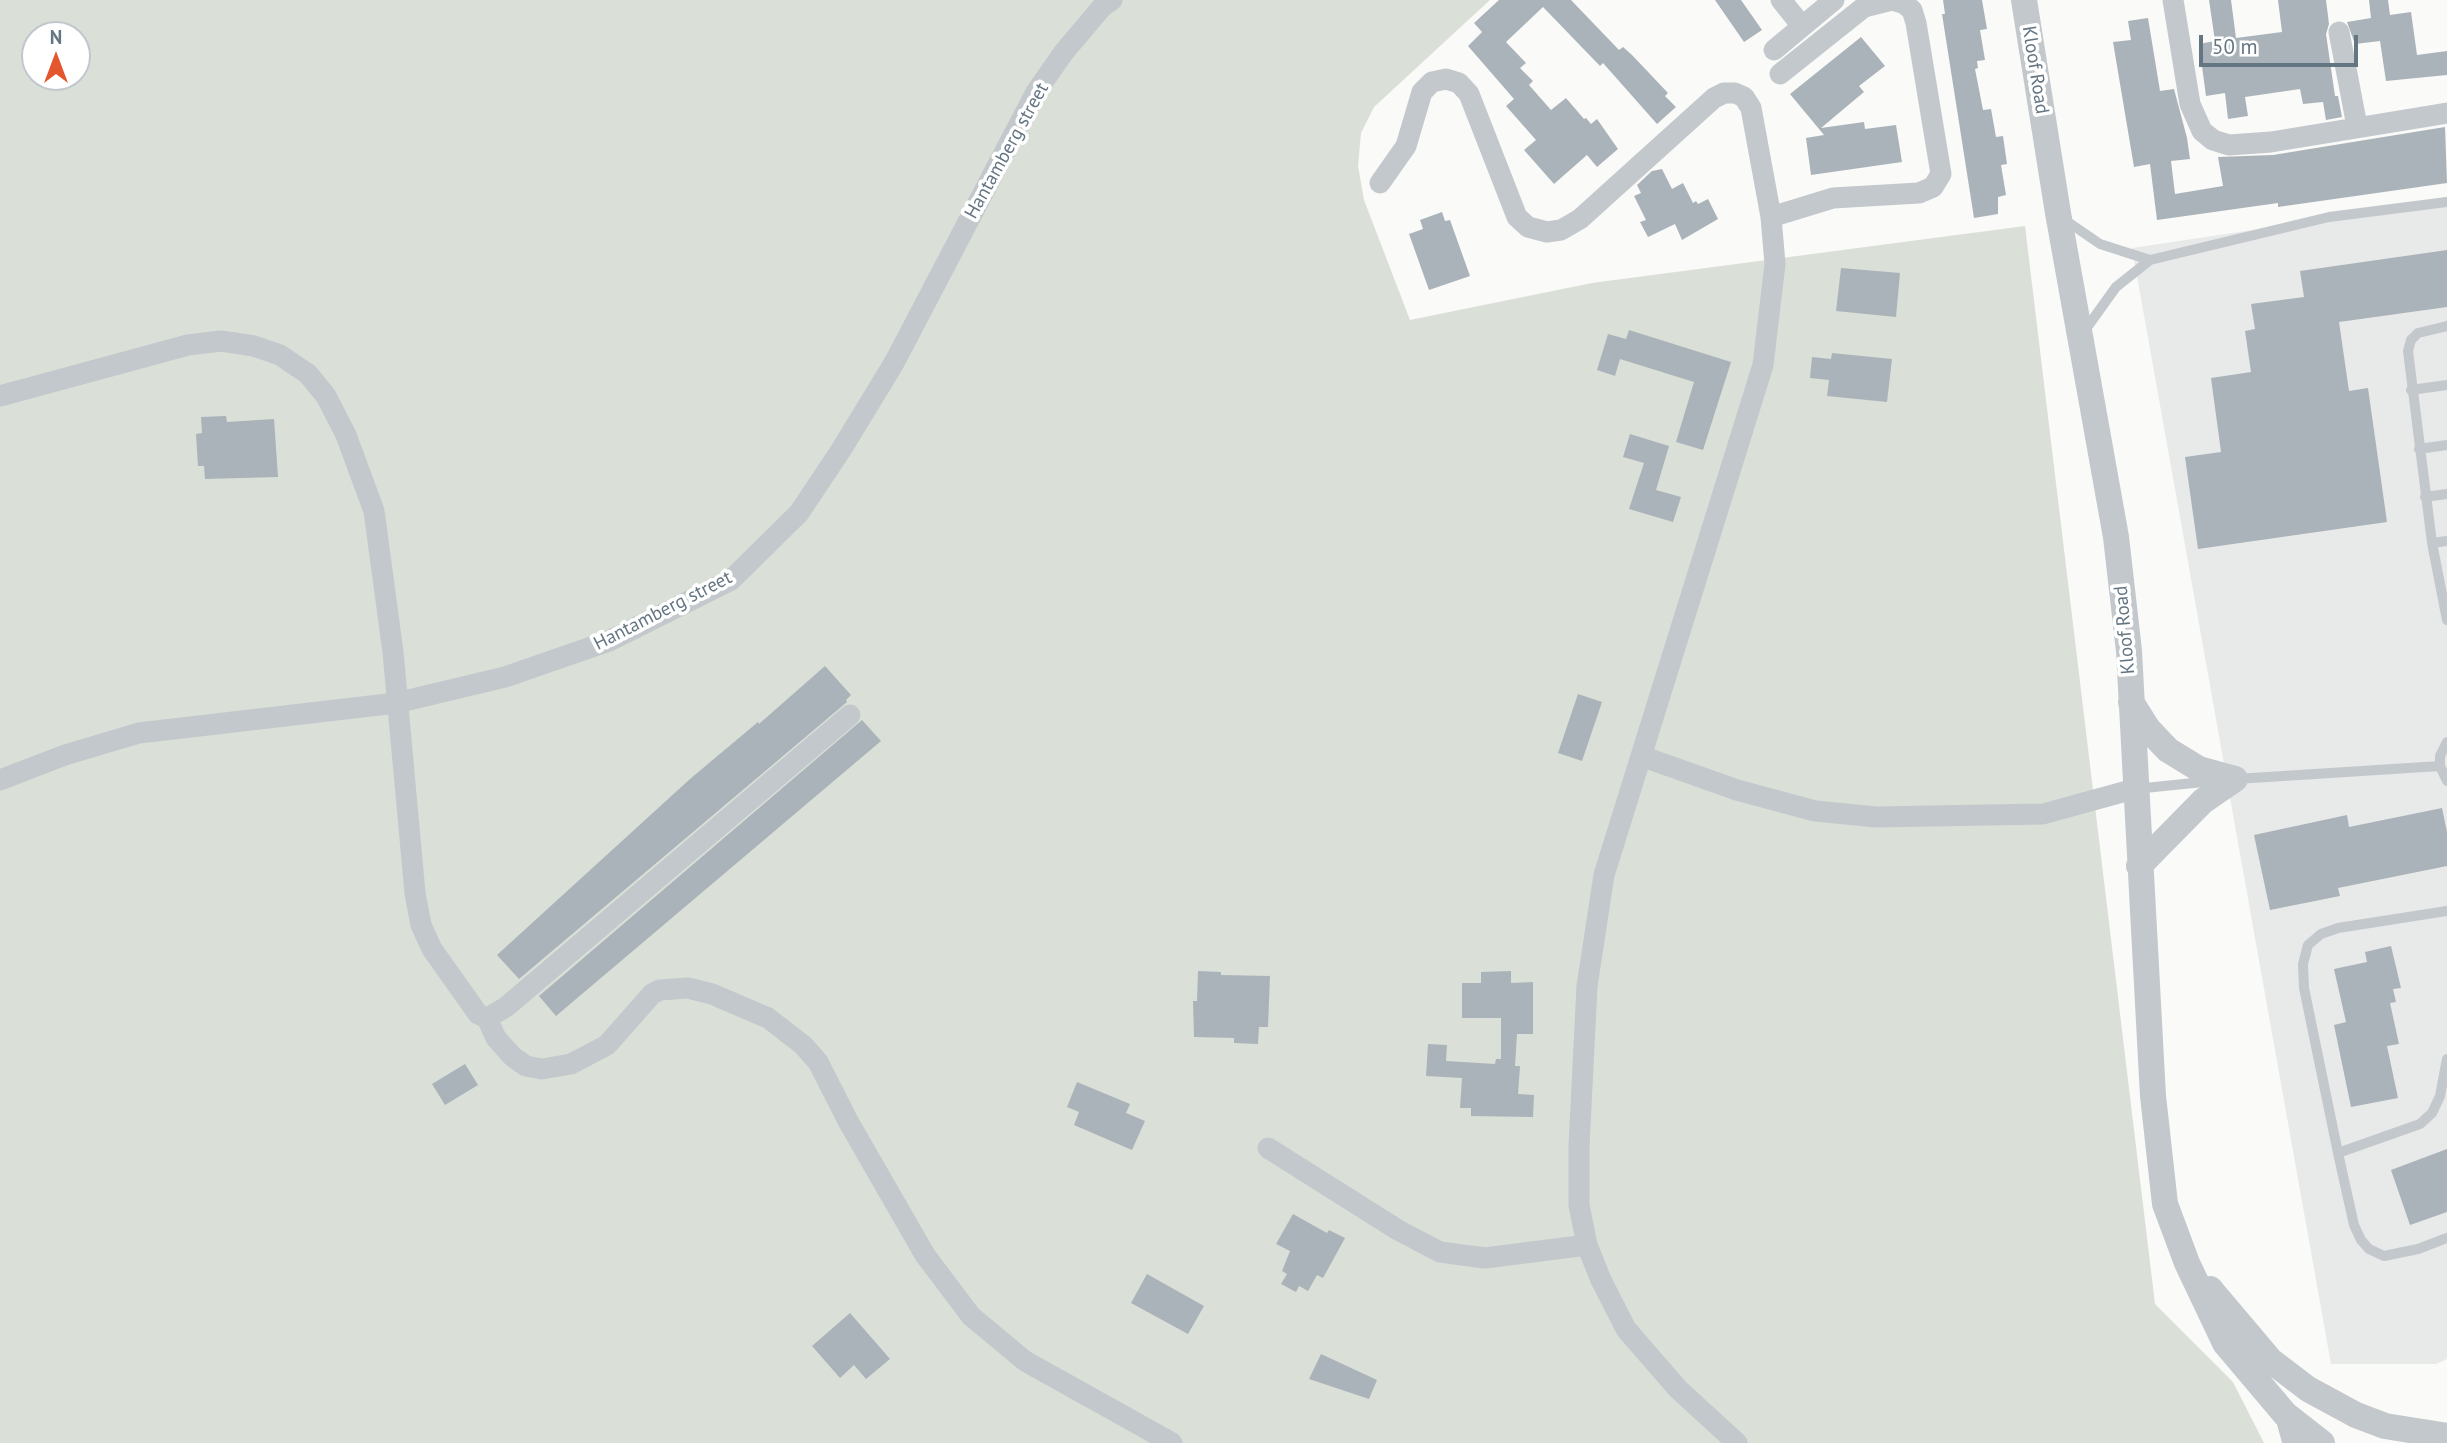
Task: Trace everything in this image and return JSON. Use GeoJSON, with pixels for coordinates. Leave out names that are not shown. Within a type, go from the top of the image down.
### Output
{"type":"FeatureCollection","features":[{"type":"Feature","properties":{"kind":"street","name":"Hantamberg street"},"geometry":{"type":"LineString","coordinates":[[0,780],[65,755],[139,733],[396,703],[505,677],[609,641],[731,580],[799,513],[894,363],[1036,92],[1064,52],[1102,7],[1112,0]]}},
{"type":"Feature","properties":{"kind":"street"},"geometry":{"type":"LineString","coordinates":[[1781,0],[1802,26]]}},
{"type":"Feature","properties":{"kind":"street"},"geometry":{"type":"LineString","coordinates":[[1774,50],[1834,0]]}},
{"type":"Feature","properties":{"kind":"street"},"geometry":{"type":"LineString","coordinates":[[1771,217],[1833,198],[1919,193],[1933,187],[1941,174],[1916,23],[1912,10],[1903,3],[1892,0],[1864,7],[1780,74]]}},
{"type":"Feature","properties":{"kind":"street","name":"Kloof Road"},"geometry":{"type":"LineString","coordinates":[[2024,0],[2057,213],[2116,537],[2129,651],[2134,789],[2153,1096],[2165,1204],[2187,1263],[2225,1343],[2285,1414],[2322,1443]]}},
{"type":"Feature","properties":{"kind":"street"},"geometry":{"type":"LineString","coordinates":[[2174,0],[2190,104],[2202,131],[2213,140],[2229,145],[2247,144],[2447,113]]}},
{"type":"Feature","properties":{"kind":"street"},"geometry":{"type":"LineString","coordinates":[[2339,32],[2357,126]]}},
{"type":"Feature","properties":{"kind":"street"},"geometry":{"type":"LineString","coordinates":[[1380,183],[1406,146],[1422,92],[1432,82],[1446,79],[1459,83],[1469,94],[1517,218],[1528,227],[1547,232],[1561,230],[1580,219],[1714,98],[1724,93],[1735,93],[1744,97],[1751,108],[1771,217],[1775,264],[1763,365],[1604,875],[1587,986],[1579,1146],[1579,1205],[1587,1245],[1626,1329],[1678,1389],[1737,1443]]}},
{"type":"Feature","properties":{"kind":"street"},"geometry":{"type":"LineString","coordinates":[[0,396],[188,345],[221,341],[254,346],[280,355],[308,374],[326,396],[346,435],[374,510],[388,612],[421,925],[432,949],[478,1014],[487,1018],[496,1038],[513,1057],[526,1066],[542,1069],[571,1064],[607,1045],[652,994],[660,990],[688,988],[712,993],[768,1018],[803,1045],[818,1062],[848,1121],[925,1255],[971,1316],[1025,1361],[1172,1443]]}},
{"type":"Feature","properties":{"kind":"street"},"geometry":{"type":"LineString","coordinates":[[2130,700],[2148,729],[2168,750],[2199,769],[2235,779]]}},
{"type":"Feature","properties":{"kind":"street"},"geometry":{"type":"LineString","coordinates":[[487,1018],[516,998],[849,715]]}},
{"type":"Feature","properties":{"kind":"street"},"geometry":{"type":"LineString","coordinates":[[1641,757],[1737,790],[1815,811],[1876,817],[2043,814],[2134,789]]}},
{"type":"Feature","properties":{"kind":"street"},"geometry":{"type":"LineString","coordinates":[[2139,866],[2194,809],[2235,779]]}},
{"type":"Feature","properties":{"kind":"street"},"geometry":{"type":"LineString","coordinates":[[1268,1148],[1398,1230],[1440,1252],[1485,1258],[1587,1245]]}},
{"type":"Feature","properties":{"kind":"street"},"geometry":{"type":"LineString","coordinates":[[2187,1263],[2270,1360],[2308,1389],[2385,1426],[2447,1436]]}},
{"type":"Feature","properties":{"kind":"street"},"geometry":{"type":"LineString","coordinates":[[2285,1414],[2293,1443]]}},
{"type":"Feature","properties":{"kind":"lane"},"geometry":{"type":"LineString","coordinates":[[2080,338],[2116,286],[2150,260],[2329,218],[2447,202]]}},
{"type":"Feature","properties":{"kind":"lane"},"geometry":{"type":"LineString","coordinates":[[2057,213],[2100,244],[2150,260]]}},
{"type":"Feature","properties":{"kind":"lane"},"geometry":{"type":"LineString","coordinates":[[2447,326],[2418,333],[2411,340],[2408,351],[2425,497],[2447,620]]}},
{"type":"Feature","properties":{"kind":"lane"},"geometry":{"type":"LineString","coordinates":[[2411,390],[2447,385]]}},
{"type":"Feature","properties":{"kind":"lane"},"geometry":{"type":"LineString","coordinates":[[2419,449],[2447,445]]}},
{"type":"Feature","properties":{"kind":"lane"},"geometry":{"type":"LineString","coordinates":[[2425,497],[2447,494]]}},
{"type":"Feature","properties":{"kind":"lane"},"geometry":{"type":"LineString","coordinates":[[2432,543],[2447,541]]}},
{"type":"Feature","properties":{"kind":"lane"},"geometry":{"type":"LineString","coordinates":[[2447,742],[2440,756],[2440,766],[2447,781]]}},
{"type":"Feature","properties":{"kind":"lane"},"geometry":{"type":"LineString","coordinates":[[2134,789],[2235,779],[2440,766]]}},
{"type":"Feature","properties":{"kind":"lane"},"geometry":{"type":"LineString","coordinates":[[2447,911],[2338,928],[2321,934],[2308,945],[2303,964],[2304,988],[2354,1225],[2369,1249],[2384,1256],[2418,1250],[2447,1238]]}},
{"type":"Feature","properties":{"kind":"lane"},"geometry":{"type":"LineString","coordinates":[[2337,1153],[2420,1124],[2432,1113],[2440,1096],[2447,1059]]}},
{"type":"Feature","properties":{"kind":"shaded area"},"geometry":{"type":"Polygon","coordinates":[[[0,0],[1490,0],[1374,107],[1361,133],[1358,166],[1364,200],[1410,320],[1592,283],[2025,226],[2155,1304],[2233,1382],[2264,1443],[0,1443],[0,0]]]}},
{"type":"Feature","properties":{"kind":"shaded area"},"geometry":{"type":"Polygon","coordinates":[[[2447,201],[2447,1359],[2436,1364],[2331,1364],[2132,248],[2447,201]]]}},
{"type":"Feature","properties":{"kind":"building"},"geometry":{"type":"Polygon","coordinates":[[[1499,0],[1571,0],[1619,50],[1623,47],[1632,55],[1668,93],[1665,96],[1676,107],[1657,124],[1603,63],[1600,66],[1543,7],[1506,42],[1526,63],[1520,68],[1533,81],[1529,85],[1551,110],[1566,98],[1591,124],[1597,119],[1618,149],[1597,167],[1587,155],[1554,184],[1524,150],[1536,140],[1506,106],[1514,99],[1468,46],[1482,32],[1474,23],[1499,0]]]}},
{"type":"Feature","properties":{"kind":"building"},"geometry":{"type":"Polygon","coordinates":[[[1715,0],[1741,0],[1762,30],[1744,42],[1715,0]]]}},
{"type":"Feature","properties":{"kind":"building"},"geometry":{"type":"Polygon","coordinates":[[[1943,0],[1982,0],[1987,29],[1980,30],[1985,60],[1977,61],[1978,68],[1975,69],[1983,110],[1991,109],[1996,137],[2003,136],[2007,164],[2001,165],[2006,195],[1998,197],[1998,214],[1974,218],[1942,14],[1945,14],[1943,0]]]}},
{"type":"Feature","properties":{"kind":"building"},"geometry":{"type":"Polygon","coordinates":[[[2209,0],[2231,0],[2236,38],[2282,32],[2278,0],[2326,0],[2329,24],[2326,34],[2335,96],[2338,96],[2342,117],[2326,120],[2323,102],[2303,104],[2300,89],[2245,97],[2248,116],[2228,119],[2225,93],[2206,96],[2199,44],[2215,41],[2209,0]]]}},
{"type":"Feature","properties":{"kind":"building"},"geometry":{"type":"Polygon","coordinates":[[[2369,0],[2388,0],[2390,15],[2411,12],[2417,55],[2447,51],[2447,75],[2386,81],[2380,41],[2355,44],[2347,22],[2371,18],[2369,0]]]}},
{"type":"Feature","properties":{"kind":"building"},"geometry":{"type":"Polygon","coordinates":[[[2148,18],[2160,91],[2174,89],[2187,138],[2190,159],[2171,161],[2175,194],[2223,186],[2218,157],[2273,155],[2445,127],[2447,183],[2278,207],[2278,203],[2157,220],[2150,164],[2134,167],[2113,42],[2131,40],[2128,21],[2148,18]]]}},
{"type":"Feature","properties":{"kind":"building"},"geometry":{"type":"Polygon","coordinates":[[[1861,37],[1885,66],[1859,86],[1864,92],[1821,128],[1864,122],[1865,129],[1896,125],[1902,162],[1811,175],[1806,138],[1824,135],[1790,94],[1861,37]]]}},
{"type":"Feature","properties":{"kind":"building"},"geometry":{"type":"Polygon","coordinates":[[[1662,169],[1672,189],[1683,183],[1693,203],[1696,201],[1698,204],[1708,199],[1718,219],[1682,240],[1675,224],[1648,237],[1640,222],[1646,220],[1634,196],[1641,193],[1637,185],[1652,171],[1662,169]]]}},
{"type":"Feature","properties":{"kind":"building"},"geometry":{"type":"Polygon","coordinates":[[[1442,212],[1445,221],[1450,220],[1470,276],[1429,290],[1409,234],[1423,229],[1420,220],[1442,212]]]}},
{"type":"Feature","properties":{"kind":"building"},"geometry":{"type":"Polygon","coordinates":[[[2447,250],[2447,307],[2339,322],[2349,391],[2368,388],[2387,522],[2198,549],[2185,457],[2221,452],[2211,378],[2251,372],[2245,331],[2255,329],[2251,304],[2304,297],[2300,271],[2447,250]]]}},
{"type":"Feature","properties":{"kind":"building"},"geometry":{"type":"Polygon","coordinates":[[[1841,268],[1900,273],[1896,317],[1836,311],[1841,268]]]}},
{"type":"Feature","properties":{"kind":"building"},"geometry":{"type":"Polygon","coordinates":[[[1629,330],[1731,362],[1703,450],[1676,442],[1694,382],[1620,359],[1615,376],[1597,370],[1608,334],[1626,339],[1629,330]]]}},
{"type":"Feature","properties":{"kind":"building"},"geometry":{"type":"Polygon","coordinates":[[[1832,353],[1892,359],[1887,402],[1827,396],[1829,380],[1810,378],[1812,357],[1831,359],[1832,353]]]}},
{"type":"Feature","properties":{"kind":"building"},"geometry":{"type":"Polygon","coordinates":[[[226,416],[227,422],[274,419],[278,477],[205,479],[204,466],[198,466],[196,434],[202,433],[201,417],[226,416]]]}},
{"type":"Feature","properties":{"kind":"building"},"geometry":{"type":"Polygon","coordinates":[[[1630,434],[1669,446],[1656,490],[1681,497],[1673,522],[1629,509],[1644,463],[1623,457],[1630,434]]]}},
{"type":"Feature","properties":{"kind":"building"},"geometry":{"type":"Polygon","coordinates":[[[825,666],[851,695],[847,702],[519,979],[497,955],[690,779],[758,722],[759,724],[825,666]]]}},
{"type":"Feature","properties":{"kind":"building"},"geometry":{"type":"Polygon","coordinates":[[[1578,694],[1602,702],[1582,761],[1558,753],[1578,694]]]}},
{"type":"Feature","properties":{"kind":"building"},"geometry":{"type":"Polygon","coordinates":[[[862,720],[881,741],[556,1016],[539,996],[862,720]]]}},
{"type":"Feature","properties":{"kind":"building"},"geometry":{"type":"Polygon","coordinates":[[[2442,808],[2447,832],[2447,866],[2338,888],[2340,896],[2270,910],[2254,835],[2347,815],[2349,827],[2442,808]]]}},
{"type":"Feature","properties":{"kind":"building"},"geometry":{"type":"Polygon","coordinates":[[[2391,946],[2401,988],[2393,989],[2396,1002],[2390,1003],[2399,1044],[2387,1046],[2398,1098],[2351,1107],[2334,1025],[2346,1022],[2334,969],[2367,962],[2365,952],[2391,946]]]}},
{"type":"Feature","properties":{"kind":"building"},"geometry":{"type":"Polygon","coordinates":[[[1198,971],[1221,972],[1221,975],[1270,976],[1268,1027],[1259,1027],[1258,1044],[1234,1043],[1234,1038],[1194,1037],[1193,1001],[1197,1001],[1198,971]]]}},
{"type":"Feature","properties":{"kind":"building"},"geometry":{"type":"Polygon","coordinates":[[[1511,971],[1511,983],[1533,982],[1533,1034],[1517,1034],[1515,1066],[1520,1066],[1518,1094],[1534,1095],[1533,1117],[1471,1116],[1471,1108],[1460,1108],[1462,1078],[1426,1076],[1428,1044],[1447,1045],[1446,1061],[1495,1064],[1496,1059],[1501,1059],[1501,1018],[1462,1018],[1462,983],[1481,983],[1481,972],[1511,971]]]}},
{"type":"Feature","properties":{"kind":"building"},"geometry":{"type":"Polygon","coordinates":[[[465,1064],[478,1085],[445,1105],[432,1084],[465,1064]]]}},
{"type":"Feature","properties":{"kind":"building"},"geometry":{"type":"Polygon","coordinates":[[[1077,1082],[1130,1104],[1126,1113],[1145,1121],[1132,1150],[1074,1125],[1079,1112],[1067,1107],[1077,1082]]]}},
{"type":"Feature","properties":{"kind":"building"},"geometry":{"type":"Polygon","coordinates":[[[2447,1149],[2447,1212],[2410,1225],[2391,1170],[2447,1149]]]}},
{"type":"Feature","properties":{"kind":"building"},"geometry":{"type":"Polygon","coordinates":[[[1293,1214],[1327,1233],[1329,1230],[1345,1238],[1323,1278],[1317,1275],[1308,1291],[1299,1286],[1296,1292],[1281,1284],[1287,1274],[1282,1271],[1290,1251],[1276,1244],[1293,1214]]]}},
{"type":"Feature","properties":{"kind":"building"},"geometry":{"type":"Polygon","coordinates":[[[1147,1274],[1204,1306],[1188,1334],[1131,1303],[1147,1274]]]}},
{"type":"Feature","properties":{"kind":"building"},"geometry":{"type":"Polygon","coordinates":[[[850,1313],[890,1359],[866,1379],[854,1365],[840,1378],[812,1346],[850,1313]]]}},
{"type":"Feature","properties":{"kind":"building"},"geometry":{"type":"Polygon","coordinates":[[[1321,1354],[1377,1380],[1369,1399],[1309,1379],[1321,1354]]]}}]}
